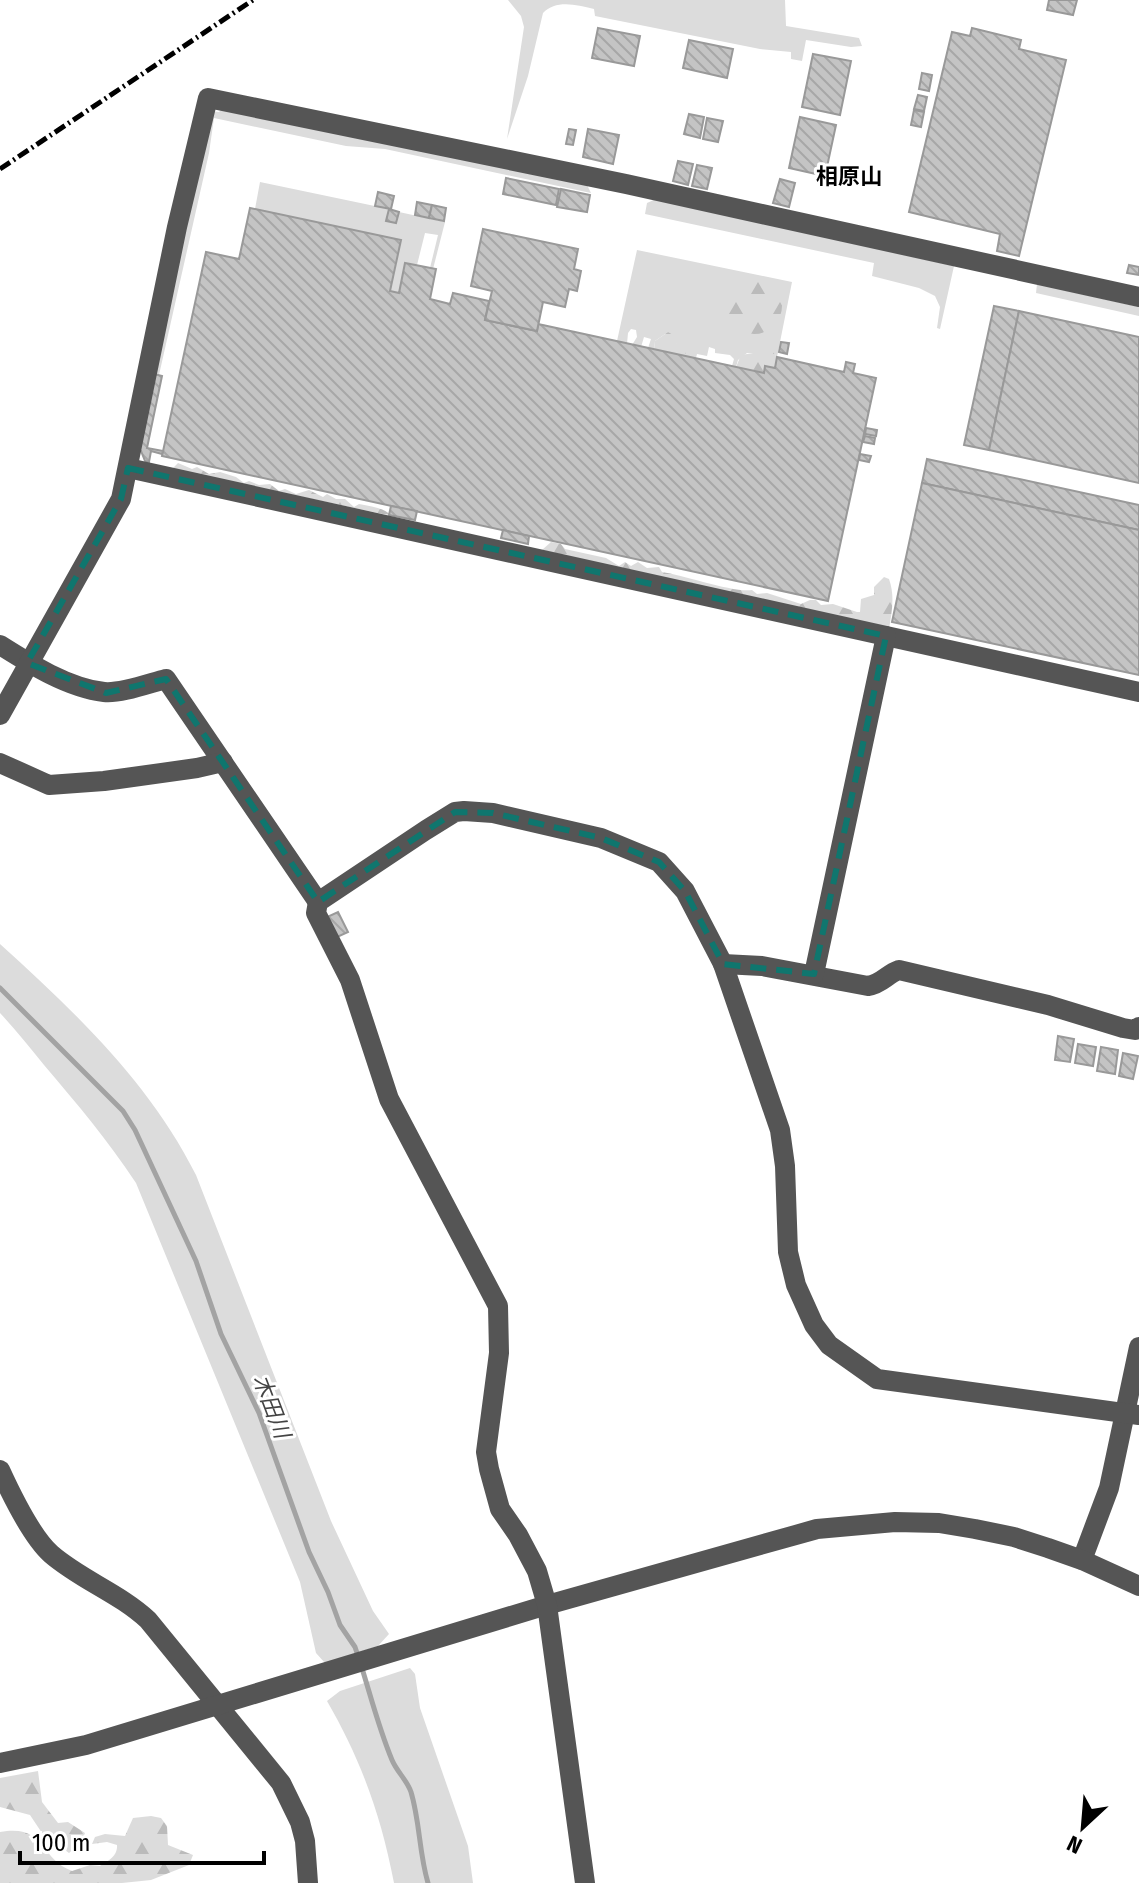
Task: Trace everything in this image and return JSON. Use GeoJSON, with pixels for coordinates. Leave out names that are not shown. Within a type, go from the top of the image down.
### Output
{"type":"FeatureCollection","features":[{"type":"Feature","properties":{"kind":"street"},"geometry":{"type":"LineString","coordinates":[[0,715],[121,499],[177,227],[208,98],[626,184],[1139,297]]}},
{"type":"Feature","properties":{"kind":"street"},"geometry":{"type":"LineString","coordinates":[[128,468],[1139,692]]}},
{"type":"Feature","properties":{"kind":"street"},"geometry":{"type":"LineString","coordinates":[[814,974],[886,636]]}},
{"type":"Feature","properties":{"kind":"street"},"geometry":{"type":"LineString","coordinates":[[0,645],[27,663],[79,686],[106,693],[166,679],[318,902],[316,913],[350,980],[389,1099],[498,1306],[499,1353],[486,1452],[500,1509],[537,1571],[547,1605],[585,1883]]}},
{"type":"Feature","properties":{"kind":"street"},"geometry":{"type":"LineString","coordinates":[[0,763],[49,785],[151,775],[223,762]]}},
{"type":"Feature","properties":{"kind":"street"},"geometry":{"type":"LineString","coordinates":[[318,902],[455,812],[493,813],[601,838],[659,862],[685,891],[723,964],[780,1130],[785,1166],[788,1252],[796,1285],[814,1325],[829,1345],[877,1379],[1131,1413]]}},
{"type":"Feature","properties":{"kind":"street"},"geometry":{"type":"LineString","coordinates":[[723,964],[762,966],[868,986],[878,985],[899,970],[1048,1005],[1123,1028],[1135,1030],[1139,1027]]}},
{"type":"Feature","properties":{"kind":"street"},"geometry":{"type":"LineString","coordinates":[[1082,1560],[1109,1488],[1131,1413],[1139,1347]]}},
{"type":"Feature","properties":{"kind":"street"},"geometry":{"type":"LineString","coordinates":[[0,1470],[47,1550],[139,1611],[158,1629],[281,1783],[293,1804],[305,1841],[308,1883]]}},
{"type":"Feature","properties":{"kind":"street"},"geometry":{"type":"LineString","coordinates":[[0,1763],[86,1745],[785,1536],[856,1524],[895,1522],[951,1525],[1014,1537],[1082,1560],[1139,1586]]}},
{"type":"Feature","properties":{"kind":"highlighted area"},"geometry":{"type":"Polygon","coordinates":[[[128,468],[886,636],[814,974],[723,964],[685,891],[659,862],[601,838],[493,813],[455,812],[318,902],[166,679],[106,693],[27,663],[121,499],[128,468]]]}},
{"type":"Feature","properties":{"kind":"green space"},"geometry":{"type":"Polygon","coordinates":[[[508,0],[785,0],[786,26],[859,38],[862,46],[806,40],[802,61],[791,59],[791,52],[760,49],[595,16],[594,9],[580,6],[553,6],[543,13],[528,76],[507,139],[524,27],[521,16],[508,0]]]}},
{"type":"Feature","properties":{"kind":"green space"},"geometry":{"type":"Polygon","coordinates":[[[223,108],[587,185],[591,193],[385,149],[346,146],[214,118],[209,153],[159,375],[152,374],[211,111],[219,112],[223,108]]]}},
{"type":"Feature","properties":{"kind":"green space"},"geometry":{"type":"Polygon","coordinates":[[[260,182],[389,209],[386,221],[396,223],[399,212],[445,222],[433,269],[430,268],[438,235],[425,233],[417,265],[405,263],[399,293],[390,291],[400,240],[255,209],[260,182]]]}},
{"type":"Feature","properties":{"kind":"green space"},"geometry":{"type":"Polygon","coordinates":[[[656,199],[954,266],[940,329],[937,328],[940,307],[935,296],[919,288],[872,276],[874,263],[645,214],[647,203],[656,199]]]}},
{"type":"Feature","properties":{"kind":"green space"},"geometry":{"type":"Polygon","coordinates":[[[637,250],[792,282],[777,357],[774,353],[747,353],[738,360],[736,367],[732,366],[734,359],[730,355],[715,353],[715,349],[709,347],[707,356],[685,356],[668,332],[655,341],[654,350],[648,348],[651,339],[644,337],[641,347],[632,345],[637,337],[636,330],[631,329],[628,333],[627,344],[617,341],[637,250]]]}},
{"type":"Feature","properties":{"kind":"green space"},"geometry":{"type":"Polygon","coordinates":[[[754,278],[774,286],[782,306],[774,326],[754,334],[734,326],[726,306],[734,286],[754,278]]]}},
{"type":"Feature","properties":{"kind":"green space"},"geometry":{"type":"Polygon","coordinates":[[[1037,284],[1139,307],[1139,316],[1036,293],[1037,284]]]}},
{"type":"Feature","properties":{"kind":"green space"},"geometry":{"type":"Polygon","coordinates":[[[668,332],[677,344],[687,347],[685,356],[654,350],[655,341],[668,332]]]}},
{"type":"Feature","properties":{"kind":"green space"},"geometry":{"type":"Polygon","coordinates":[[[771,349],[777,357],[775,368],[766,366],[764,373],[736,367],[741,355],[771,349]]]}},
{"type":"Feature","properties":{"kind":"green space"},"geometry":{"type":"Polygon","coordinates":[[[178,463],[192,469],[197,467],[209,474],[220,472],[244,483],[270,484],[279,491],[285,489],[296,494],[309,490],[323,497],[327,494],[336,499],[345,499],[354,507],[359,504],[373,507],[392,516],[172,469],[178,463]]]}},
{"type":"Feature","properties":{"kind":"green space"},"geometry":{"type":"Polygon","coordinates":[[[551,542],[561,544],[565,549],[606,558],[619,566],[625,562],[631,566],[638,562],[647,568],[659,567],[662,572],[721,586],[752,590],[757,594],[767,593],[801,604],[816,600],[821,605],[833,604],[857,612],[860,612],[861,599],[874,595],[874,587],[884,577],[889,579],[892,591],[889,629],[542,550],[551,542]]]}},
{"type":"Feature","properties":{"kind":"green space"},"geometry":{"type":"Polygon","coordinates":[[[0,944],[83,1023],[134,1079],[177,1141],[196,1175],[331,1521],[373,1611],[389,1634],[378,1646],[325,1663],[316,1653],[300,1582],[136,1183],[92,1122],[0,1013],[0,944]]]}},
{"type":"Feature","properties":{"kind":"green space"},"geometry":{"type":"Polygon","coordinates":[[[410,1668],[415,1674],[420,1708],[468,1846],[473,1883],[394,1883],[383,1834],[368,1789],[327,1701],[340,1691],[410,1668]]]}},
{"type":"Feature","properties":{"kind":"green space"},"geometry":{"type":"Polygon","coordinates":[[[38,1771],[42,1802],[58,1823],[68,1822],[85,1833],[81,1843],[69,1853],[42,1833],[30,1815],[0,1807],[0,1778],[38,1771]]]}},
{"type":"Feature","properties":{"kind":"green space"},"geometry":{"type":"Polygon","coordinates":[[[133,1818],[161,1818],[167,1826],[168,1845],[193,1855],[189,1865],[151,1880],[122,1883],[0,1883],[0,1832],[15,1831],[34,1837],[53,1858],[72,1871],[90,1865],[100,1866],[114,1855],[117,1845],[107,1842],[92,1844],[95,1837],[105,1834],[125,1836],[133,1818]]]}},
{"type":"Feature","properties":{"kind":"building"},"geometry":{"type":"Polygon","coordinates":[[[1049,0],[1077,0],[1073,15],[1047,10],[1049,0]]]}},
{"type":"Feature","properties":{"kind":"building"},"geometry":{"type":"Polygon","coordinates":[[[598,28],[640,36],[634,66],[592,58],[598,28]]]}},
{"type":"Feature","properties":{"kind":"building"},"geometry":{"type":"Polygon","coordinates":[[[972,28],[1021,40],[1019,49],[1066,60],[1019,256],[997,251],[1000,234],[909,212],[952,32],[970,36],[972,28]]]}},
{"type":"Feature","properties":{"kind":"building"},"geometry":{"type":"Polygon","coordinates":[[[689,40],[733,49],[727,78],[683,68],[689,40]]]}},
{"type":"Feature","properties":{"kind":"building"},"geometry":{"type":"Polygon","coordinates":[[[813,54],[851,61],[840,115],[802,107],[813,54]]]}},
{"type":"Feature","properties":{"kind":"building"},"geometry":{"type":"Polygon","coordinates":[[[922,73],[932,75],[929,91],[919,89],[922,73]]]}},
{"type":"Feature","properties":{"kind":"building"},"geometry":{"type":"Polygon","coordinates":[[[918,95],[927,97],[924,111],[914,109],[918,95]]]}},
{"type":"Feature","properties":{"kind":"building"},"geometry":{"type":"Polygon","coordinates":[[[914,110],[924,112],[921,127],[911,125],[914,110]]]}},
{"type":"Feature","properties":{"kind":"building"},"geometry":{"type":"Polygon","coordinates":[[[689,114],[704,117],[700,138],[684,134],[689,114]]]}},
{"type":"Feature","properties":{"kind":"building"},"geometry":{"type":"Polygon","coordinates":[[[800,117],[836,125],[825,176],[789,168],[800,117]]]}},
{"type":"Feature","properties":{"kind":"building"},"geometry":{"type":"Polygon","coordinates":[[[707,118],[723,121],[718,142],[703,139],[707,118]]]}},
{"type":"Feature","properties":{"kind":"building"},"geometry":{"type":"Polygon","coordinates":[[[569,129],[576,130],[573,145],[566,144],[569,129]]]}},
{"type":"Feature","properties":{"kind":"building"},"geometry":{"type":"Polygon","coordinates":[[[588,129],[619,135],[613,164],[583,157],[588,129]]]}},
{"type":"Feature","properties":{"kind":"building"},"geometry":{"type":"Polygon","coordinates":[[[678,161],[693,164],[688,185],[673,181],[678,161]]]}},
{"type":"Feature","properties":{"kind":"building"},"geometry":{"type":"Polygon","coordinates":[[[697,165],[712,168],[707,189],[692,186],[697,165]]]}},
{"type":"Feature","properties":{"kind":"building"},"geometry":{"type":"Polygon","coordinates":[[[506,178],[559,189],[556,205],[503,194],[506,178]]]}},
{"type":"Feature","properties":{"kind":"building"},"geometry":{"type":"Polygon","coordinates":[[[780,179],[795,183],[789,207],[773,203],[780,179]]]}},
{"type":"Feature","properties":{"kind":"building"},"geometry":{"type":"Polygon","coordinates":[[[561,189],[590,195],[587,212],[557,207],[561,189]]]}},
{"type":"Feature","properties":{"kind":"building"},"geometry":{"type":"Polygon","coordinates":[[[378,192],[394,196],[391,209],[375,206],[378,192]]]}},
{"type":"Feature","properties":{"kind":"building"},"geometry":{"type":"Polygon","coordinates":[[[417,202],[432,205],[429,218],[415,215],[417,202]]]}},
{"type":"Feature","properties":{"kind":"building"},"geometry":{"type":"Polygon","coordinates":[[[432,205],[446,208],[444,221],[429,218],[432,205]]]}},
{"type":"Feature","properties":{"kind":"building"},"geometry":{"type":"Polygon","coordinates":[[[250,208],[401,240],[390,291],[399,293],[405,263],[436,269],[430,299],[450,304],[453,293],[489,301],[485,320],[537,331],[538,324],[764,373],[765,366],[775,368],[777,357],[844,372],[846,362],[855,364],[853,373],[876,378],[828,601],[162,456],[206,252],[239,259],[250,208]]]}},
{"type":"Feature","properties":{"kind":"building"},"geometry":{"type":"Polygon","coordinates":[[[389,209],[399,212],[396,223],[386,221],[389,209]]]}},
{"type":"Feature","properties":{"kind":"building"},"geometry":{"type":"Polygon","coordinates":[[[483,229],[578,249],[574,269],[581,271],[577,291],[569,289],[565,307],[543,302],[537,331],[485,320],[492,291],[471,286],[483,229]]]}},
{"type":"Feature","properties":{"kind":"building"},"geometry":{"type":"Polygon","coordinates":[[[1129,265],[1139,267],[1139,275],[1127,273],[1129,265]]]}},
{"type":"Feature","properties":{"kind":"building"},"geometry":{"type":"Polygon","coordinates":[[[994,306],[1019,311],[989,450],[964,445],[994,306]]]}},
{"type":"Feature","properties":{"kind":"building"},"geometry":{"type":"Polygon","coordinates":[[[1019,311],[1139,337],[1139,483],[989,450],[1019,311]]]}},
{"type":"Feature","properties":{"kind":"building"},"geometry":{"type":"Polygon","coordinates":[[[781,342],[789,343],[787,354],[779,352],[781,342]]]}},
{"type":"Feature","properties":{"kind":"building"},"geometry":{"type":"Polygon","coordinates":[[[154,374],[162,376],[147,448],[163,451],[162,454],[151,451],[149,462],[145,461],[141,451],[137,451],[154,374]]]}},
{"type":"Feature","properties":{"kind":"building"},"geometry":{"type":"Polygon","coordinates":[[[866,428],[877,430],[876,436],[865,434],[866,428]]]}},
{"type":"Feature","properties":{"kind":"building"},"geometry":{"type":"Polygon","coordinates":[[[865,436],[875,438],[874,444],[863,442],[865,436]]]}},
{"type":"Feature","properties":{"kind":"building"},"geometry":{"type":"Polygon","coordinates":[[[860,454],[871,456],[869,462],[859,460],[860,454]]]}},
{"type":"Feature","properties":{"kind":"building"},"geometry":{"type":"Polygon","coordinates":[[[927,459],[1139,505],[1139,530],[922,483],[927,459]]]}},
{"type":"Feature","properties":{"kind":"building"},"geometry":{"type":"Polygon","coordinates":[[[922,483],[1139,530],[1139,675],[892,622],[922,483]]]}},
{"type":"Feature","properties":{"kind":"building"},"geometry":{"type":"Polygon","coordinates":[[[391,506],[417,511],[415,520],[389,515],[391,506]]]}},
{"type":"Feature","properties":{"kind":"building"},"geometry":{"type":"Polygon","coordinates":[[[503,530],[529,536],[528,544],[501,538],[503,530]]]}},
{"type":"Feature","properties":{"kind":"building"},"geometry":{"type":"Polygon","coordinates":[[[338,912],[348,932],[335,938],[325,918],[338,912]]]}},
{"type":"Feature","properties":{"kind":"building"},"geometry":{"type":"Polygon","coordinates":[[[1058,1036],[1074,1039],[1070,1062],[1055,1060],[1058,1036]]]}},
{"type":"Feature","properties":{"kind":"building"},"geometry":{"type":"Polygon","coordinates":[[[1078,1044],[1096,1047],[1093,1066],[1075,1063],[1078,1044]]]}},
{"type":"Feature","properties":{"kind":"building"},"geometry":{"type":"Polygon","coordinates":[[[1101,1047],[1118,1050],[1115,1074],[1097,1071],[1101,1047]]]}},
{"type":"Feature","properties":{"kind":"building"},"geometry":{"type":"Polygon","coordinates":[[[1123,1053],[1138,1056],[1133,1079],[1119,1076],[1123,1053]]]}},
{"type":"Feature","properties":{"kind":"waterway","name":"木田川"},"geometry":{"type":"LineString","coordinates":[[0,988],[123,1111],[135,1130],[196,1261],[221,1334],[259,1413],[309,1552],[340,1625],[358,1656]]}},
{"type":"Feature","properties":{"kind":"waterway","name":"木田川"},"geometry":{"type":"LineString","coordinates":[[361,1665],[387,1748],[411,1792],[428,1883]]}},
{"type":"Feature","properties":{"kind":"railway"},"geometry":{"type":"LineString","coordinates":[[0,169],[253,0]]}},
{"type":"Feature","properties":{"kind":"district","name":"相原山"},"geometry":{"type":"Point","coordinates":[849,176]}}]}
